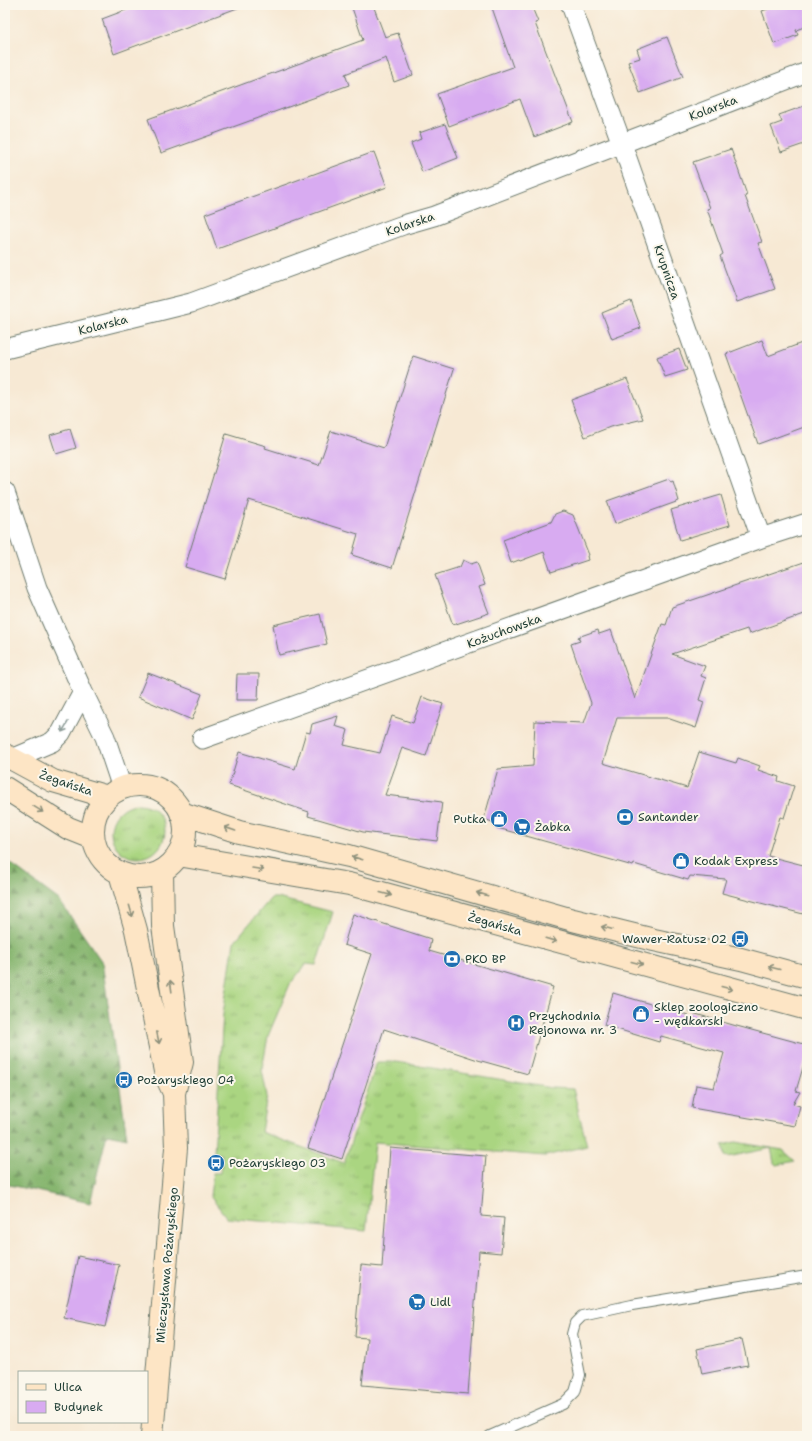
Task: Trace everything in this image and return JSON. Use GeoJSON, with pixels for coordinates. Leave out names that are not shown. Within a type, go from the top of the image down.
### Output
{"type":"FeatureCollection","features":[{"type":"Feature","properties":{"kind":"street","name":"Krupnicza"},"geometry":{"type":"LineString","coordinates":[[571,5],[622,144],[761,538]]}},
{"type":"Feature","properties":{"kind":"street","name":"Kolarska"},"geometry":{"type":"LineString","coordinates":[[5,349],[191,303],[408,223],[434,216],[807,72]]}},
{"type":"Feature","properties":{"kind":"street"},"geometry":{"type":"LineString","coordinates":[[5,492],[38,588],[83,692],[105,736],[115,793]]}},
{"type":"Feature","properties":{"kind":"street","name":"Kożuchowska"},"geometry":{"type":"LineString","coordinates":[[202,739],[761,538],[807,523]]}},
{"type":"Feature","properties":{"kind":"street"},"geometry":{"type":"LineString","coordinates":[[9,757],[52,742],[61,733],[83,692]]}},
{"type":"Feature","properties":{"kind":"street","name":"Żegańska"},"geometry":{"type":"LineString","coordinates":[[9,757],[53,781],[115,793]]}},
{"type":"Feature","properties":{"kind":"street"},"geometry":{"type":"LineString","coordinates":[[136,785],[150,786],[163,792],[174,801],[181,813],[185,824],[183,845],[171,864],[152,876],[130,877],[120,873],[110,867],[102,859],[96,849],[93,838],[93,826],[96,815],[100,805],[115,793],[136,785]]}},
{"type":"Feature","properties":{"kind":"street"},"geometry":{"type":"LineString","coordinates":[[5,788],[68,828],[93,838]]}},
{"type":"Feature","properties":{"kind":"street"},"geometry":{"type":"LineString","coordinates":[[181,813],[240,832],[349,856],[573,920],[741,959],[807,977]]}},
{"type":"Feature","properties":{"kind":"street","name":"Żegańska"},"geometry":{"type":"LineString","coordinates":[[178,855],[349,884],[807,1009]]}},
{"type":"Feature","properties":{"kind":"street","name":"Mieczysława Pożaryskiego"},"geometry":{"type":"LineString","coordinates":[[152,1436],[176,1148],[174,1093],[182,1062],[163,926],[162,871]]}},
{"type":"Feature","properties":{"kind":"street","name":"Mieczysława Pożaryskiego"},"geometry":{"type":"LineString","coordinates":[[120,873],[136,930],[166,1076],[174,1093]]}},
{"type":"Feature","properties":{"kind":"lane"},"geometry":{"type":"LineString","coordinates":[[490,1436],[563,1404],[575,1392],[580,1375],[572,1334],[575,1323],[582,1316],[632,1305],[807,1276]]}},
{"type":"Feature","properties":{"kind":"green space"},"geometry":{"type":"Polygon","coordinates":[[[133,804],[143,804],[153,808],[161,816],[165,826],[165,836],[161,846],[153,854],[143,858],[133,858],[123,854],[115,846],[111,836],[111,826],[115,816],[123,808],[133,804]]]}},
{"type":"Feature","properties":{"kind":"green space"},"geometry":{"type":"Polygon","coordinates":[[[5,860],[59,900],[102,962],[127,1138],[107,1134],[90,1203],[5,1184],[5,860]]]}},
{"type":"Feature","properties":{"kind":"green space"},"geometry":{"type":"Polygon","coordinates":[[[271,898],[277,898],[333,912],[316,965],[306,964],[290,984],[268,1036],[262,1070],[267,1096],[261,1132],[344,1163],[377,1062],[396,1062],[552,1088],[573,1089],[587,1146],[545,1156],[375,1142],[366,1231],[227,1218],[210,1196],[213,1173],[220,1173],[222,1154],[214,1153],[223,1014],[234,942],[271,898]]]}},
{"type":"Feature","properties":{"kind":"green space"},"geometry":{"type":"Polygon","coordinates":[[[735,1142],[771,1148],[728,1157],[725,1156],[723,1145],[735,1142]]]}},
{"type":"Feature","properties":{"kind":"green space"},"geometry":{"type":"Polygon","coordinates":[[[771,1148],[783,1150],[795,1161],[776,1165],[774,1163],[771,1148]]]}},
{"type":"Feature","properties":{"kind":"building"},"geometry":{"type":"Polygon","coordinates":[[[139,5],[239,5],[240,7],[114,54],[102,19],[139,5]]]}},
{"type":"Feature","properties":{"kind":"building"},"geometry":{"type":"Polygon","coordinates":[[[351,5],[373,5],[385,37],[398,33],[413,75],[394,82],[386,58],[345,74],[349,85],[161,153],[148,119],[363,40],[351,5]]]}},
{"type":"Feature","properties":{"kind":"building"},"geometry":{"type":"Polygon","coordinates":[[[491,5],[531,5],[538,22],[535,23],[573,122],[534,137],[520,99],[449,126],[437,94],[513,67],[491,5]]]}},
{"type":"Feature","properties":{"kind":"building"},"geometry":{"type":"Polygon","coordinates":[[[779,5],[807,5],[807,26],[796,30],[798,35],[774,44],[762,11],[779,5]]]}},
{"type":"Feature","properties":{"kind":"building"},"geometry":{"type":"Polygon","coordinates":[[[667,37],[683,77],[640,93],[628,62],[640,58],[637,49],[667,37]]]}},
{"type":"Feature","properties":{"kind":"building"},"geometry":{"type":"Polygon","coordinates":[[[807,105],[807,143],[781,152],[771,126],[782,122],[779,115],[807,105]]]}},
{"type":"Feature","properties":{"kind":"building"},"geometry":{"type":"Polygon","coordinates":[[[445,124],[458,158],[422,172],[411,143],[421,139],[419,133],[445,124]]]}},
{"type":"Feature","properties":{"kind":"building"},"geometry":{"type":"Polygon","coordinates":[[[731,149],[747,195],[745,196],[762,242],[758,243],[775,289],[737,302],[720,256],[723,254],[707,209],[710,208],[693,162],[731,149]]]}},
{"type":"Feature","properties":{"kind":"building"},"geometry":{"type":"Polygon","coordinates":[[[374,152],[387,187],[217,249],[205,214],[374,152]]]}},
{"type":"Feature","properties":{"kind":"building"},"geometry":{"type":"Polygon","coordinates":[[[631,301],[641,328],[612,339],[602,313],[631,301]]]}},
{"type":"Feature","properties":{"kind":"building"},"geometry":{"type":"Polygon","coordinates":[[[762,340],[768,356],[807,341],[807,426],[758,444],[726,354],[762,340]]]}},
{"type":"Feature","properties":{"kind":"building"},"geometry":{"type":"Polygon","coordinates":[[[679,349],[687,370],[665,377],[657,357],[679,349]]]}},
{"type":"Feature","properties":{"kind":"building"},"geometry":{"type":"Polygon","coordinates":[[[413,356],[454,369],[392,568],[352,555],[358,534],[249,500],[225,579],[185,567],[226,434],[266,446],[265,448],[319,465],[331,431],[384,448],[413,356]]]}},
{"type":"Feature","properties":{"kind":"building"},"geometry":{"type":"Polygon","coordinates":[[[627,379],[643,419],[610,427],[585,437],[571,400],[627,379]]]}},
{"type":"Feature","properties":{"kind":"building"},"geometry":{"type":"Polygon","coordinates":[[[70,429],[76,448],[56,454],[50,435],[70,429]]]}},
{"type":"Feature","properties":{"kind":"building"},"geometry":{"type":"Polygon","coordinates":[[[669,479],[671,482],[673,481],[679,501],[615,524],[607,501],[669,479]]]}},
{"type":"Feature","properties":{"kind":"building"},"geometry":{"type":"Polygon","coordinates":[[[721,495],[730,525],[680,540],[671,510],[721,495]]]}},
{"type":"Feature","properties":{"kind":"building"},"geometry":{"type":"Polygon","coordinates":[[[563,511],[573,515],[589,555],[587,556],[588,560],[551,572],[544,552],[511,563],[503,540],[551,522],[555,514],[563,511]]]}},
{"type":"Feature","properties":{"kind":"building"},"geometry":{"type":"Polygon","coordinates":[[[463,560],[471,564],[477,562],[485,585],[479,587],[489,613],[453,625],[435,575],[460,567],[463,560]]]}},
{"type":"Feature","properties":{"kind":"building"},"geometry":{"type":"Polygon","coordinates":[[[807,561],[807,613],[749,634],[747,629],[672,654],[705,666],[701,676],[706,678],[699,700],[704,702],[696,728],[667,718],[617,718],[603,763],[687,788],[699,752],[736,763],[738,758],[760,766],[758,770],[779,777],[778,781],[794,786],[784,818],[780,817],[768,856],[807,866],[807,915],[722,893],[726,879],[690,876],[688,880],[634,864],[633,866],[494,827],[495,823],[484,819],[498,769],[533,766],[535,721],[584,723],[591,703],[571,644],[580,641],[578,637],[598,630],[599,634],[611,630],[635,699],[662,624],[666,625],[672,607],[807,561]]]}},
{"type":"Feature","properties":{"kind":"building"},"geometry":{"type":"Polygon","coordinates":[[[320,614],[327,644],[279,655],[273,625],[320,614]]]}},
{"type":"Feature","properties":{"kind":"building"},"geometry":{"type":"Polygon","coordinates":[[[148,673],[202,694],[192,720],[138,697],[148,673]]]}},
{"type":"Feature","properties":{"kind":"building"},"geometry":{"type":"Polygon","coordinates":[[[237,674],[259,674],[258,700],[236,700],[237,674]]]}},
{"type":"Feature","properties":{"kind":"building"},"geometry":{"type":"Polygon","coordinates":[[[422,697],[443,704],[426,756],[402,748],[385,795],[442,802],[437,841],[363,832],[308,816],[309,812],[229,785],[239,752],[295,769],[306,732],[310,733],[312,724],[338,716],[335,726],[348,730],[344,745],[380,753],[392,716],[413,723],[422,697]]]}},
{"type":"Feature","properties":{"kind":"building"},"geometry":{"type":"Polygon","coordinates":[[[353,914],[431,939],[429,951],[553,987],[528,1074],[478,1060],[384,1029],[342,1159],[308,1148],[372,954],[344,945],[353,914]]]}},
{"type":"Feature","properties":{"kind":"building"},"geometry":{"type":"Polygon","coordinates":[[[613,993],[688,1015],[689,1012],[807,1045],[807,1054],[796,1091],[800,1092],[793,1104],[800,1106],[795,1126],[692,1108],[696,1085],[714,1088],[724,1053],[661,1036],[659,1042],[604,1025],[613,993]]]}},
{"type":"Feature","properties":{"kind":"building","name":"Lidl"},"geometry":{"type":"Polygon","coordinates":[[[390,1148],[486,1156],[481,1216],[504,1218],[501,1253],[479,1251],[468,1394],[362,1385],[367,1338],[355,1337],[361,1265],[382,1267],[390,1148]]]}},
{"type":"Feature","properties":{"kind":"building"},"geometry":{"type":"Polygon","coordinates":[[[78,1256],[119,1265],[105,1327],[64,1318],[78,1256]]]}},
{"type":"Feature","properties":{"kind":"building"},"geometry":{"type":"Polygon","coordinates":[[[742,1339],[748,1365],[702,1374],[697,1349],[742,1339]]]}},
{"type":"Feature","properties":{"kind":"place","name":"Santander"},"geometry":{"type":"Point","coordinates":[625,817]}},
{"type":"Feature","properties":{"kind":"place","name":"Putka"},"geometry":{"type":"Point","coordinates":[499,819]}},
{"type":"Feature","properties":{"kind":"place","name":"Żabka"},"geometry":{"type":"Point","coordinates":[522,827]}},
{"type":"Feature","properties":{"kind":"place","name":"Kodak Express"},"geometry":{"type":"Point","coordinates":[681,861]}},
{"type":"Feature","properties":{"kind":"place","name":"Wawer-Ratusz 02"},"geometry":{"type":"Point","coordinates":[740,939]}},
{"type":"Feature","properties":{"kind":"place","name":"PKO BP"},"geometry":{"type":"Point","coordinates":[452,959]}},
{"type":"Feature","properties":{"kind":"place","name":"Sklep zoologiczno - wędkarski"},"geometry":{"type":"Point","coordinates":[641,1014]}},
{"type":"Feature","properties":{"kind":"place","name":"Przychodnia Rejonowa nr. 3"},"geometry":{"type":"Point","coordinates":[516,1023]}},
{"type":"Feature","properties":{"kind":"place","name":"Pożaryskiego 04"},"geometry":{"type":"Point","coordinates":[124,1080]}},
{"type":"Feature","properties":{"kind":"place","name":"Pożaryskiego 03"},"geometry":{"type":"Point","coordinates":[216,1163]}},
{"type":"Feature","properties":{"kind":"place","name":"Lidl"},"geometry":{"type":"Point","coordinates":[417,1302]}}]}
